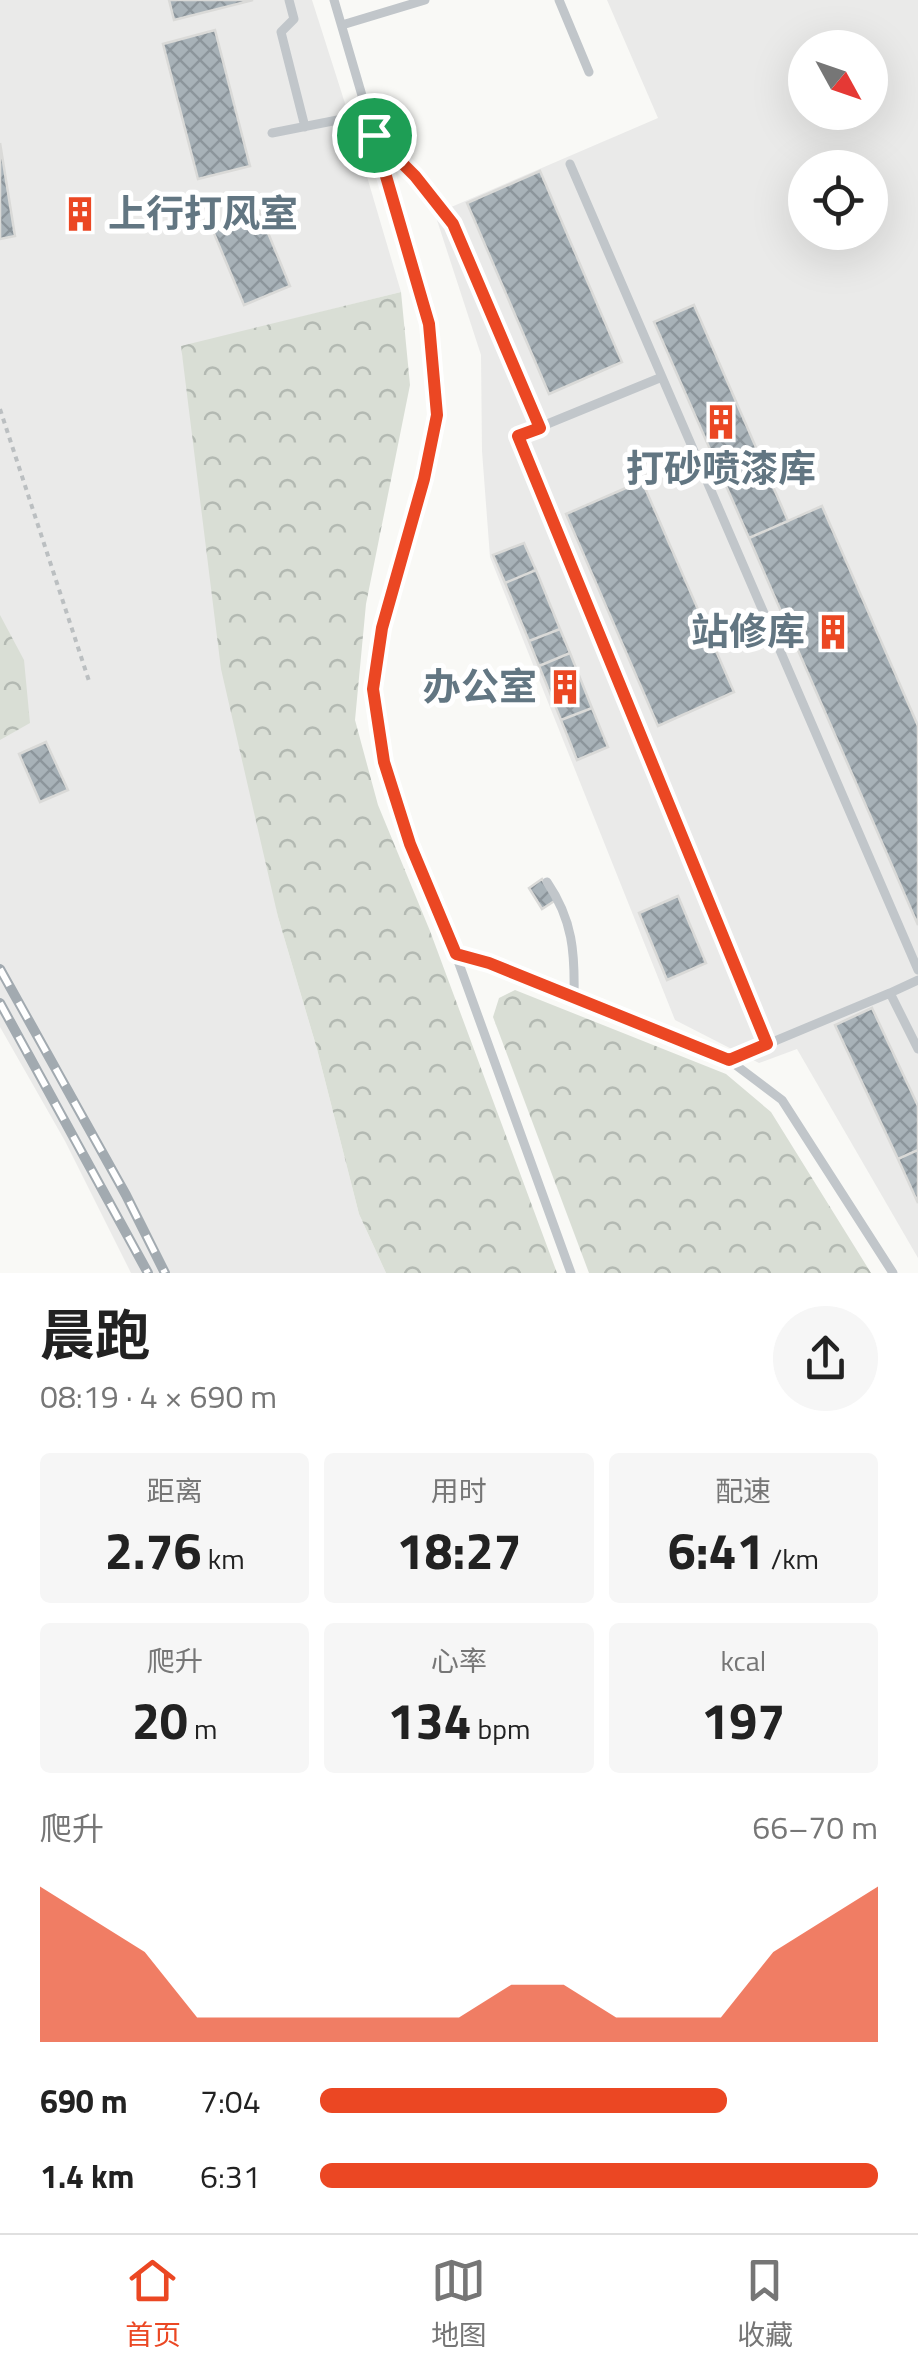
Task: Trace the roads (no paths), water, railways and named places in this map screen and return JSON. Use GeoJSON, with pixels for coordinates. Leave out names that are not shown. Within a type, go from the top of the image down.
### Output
{"type":"FeatureCollection","features":[{"type":"Feature","properties":{"kind":"lane"},"geometry":{"type":"LineString","coordinates":[[290,0],[294,19],[281,32],[306,127]]}},
{"type":"Feature","properties":{"kind":"lane"},"geometry":{"type":"LineString","coordinates":[[334,0],[429,324],[437,415],[424,479],[382,628],[373,689],[384,762],[571,1273]]}},
{"type":"Feature","properties":{"kind":"lane"},"geometry":{"type":"LineString","coordinates":[[342,25],[425,0]]}},
{"type":"Feature","properties":{"kind":"lane"},"geometry":{"type":"LineString","coordinates":[[559,0],[589,72]]}},
{"type":"Feature","properties":{"kind":"lane"},"geometry":{"type":"LineString","coordinates":[[272,133],[368,114]]}},
{"type":"Feature","properties":{"kind":"lane"},"geometry":{"type":"LineString","coordinates":[[374,135],[415,176],[453,224],[540,428]]}},
{"type":"Feature","properties":{"kind":"lane"},"geometry":{"type":"LineString","coordinates":[[570,164],[918,970]]}},
{"type":"Feature","properties":{"kind":"lane"},"geometry":{"type":"LineString","coordinates":[[662,378],[518,436],[767,1044]]}},
{"type":"Feature","properties":{"kind":"lane"},"geometry":{"type":"LineString","coordinates":[[548,882],[563,906],[575,944],[574,997]]}},
{"type":"Feature","properties":{"kind":"lane"},"geometry":{"type":"LineString","coordinates":[[456,954],[489,963],[729,1060],[782,1100],[893,1273]]}},
{"type":"Feature","properties":{"kind":"lane"},"geometry":{"type":"LineString","coordinates":[[729,1060],[918,980]]}},
{"type":"Feature","properties":{"kind":"lane"},"geometry":{"type":"LineString","coordinates":[[890,993],[918,1049]]}},
{"type":"Feature","properties":{"kind":"railway"},"geometry":{"type":"LineString","coordinates":[[0,969],[165,1273]]}},
{"type":"Feature","properties":{"kind":"railway"},"geometry":{"type":"LineString","coordinates":[[0,1003],[148,1273]]}},
{"type":"Feature","properties":{"kind":"place","name":"上行打风室"},"geometry":{"type":"Point","coordinates":[80,214]}},
{"type":"Feature","properties":{"kind":"place","name":"打砂喷漆库"},"geometry":{"type":"Point","coordinates":[721,422]}},
{"type":"Feature","properties":{"kind":"place","name":"站修库"},"geometry":{"type":"Point","coordinates":[833,632]}},
{"type":"Feature","properties":{"kind":"place","name":"办公室"},"geometry":{"type":"Point","coordinates":[565,687]}}]}
